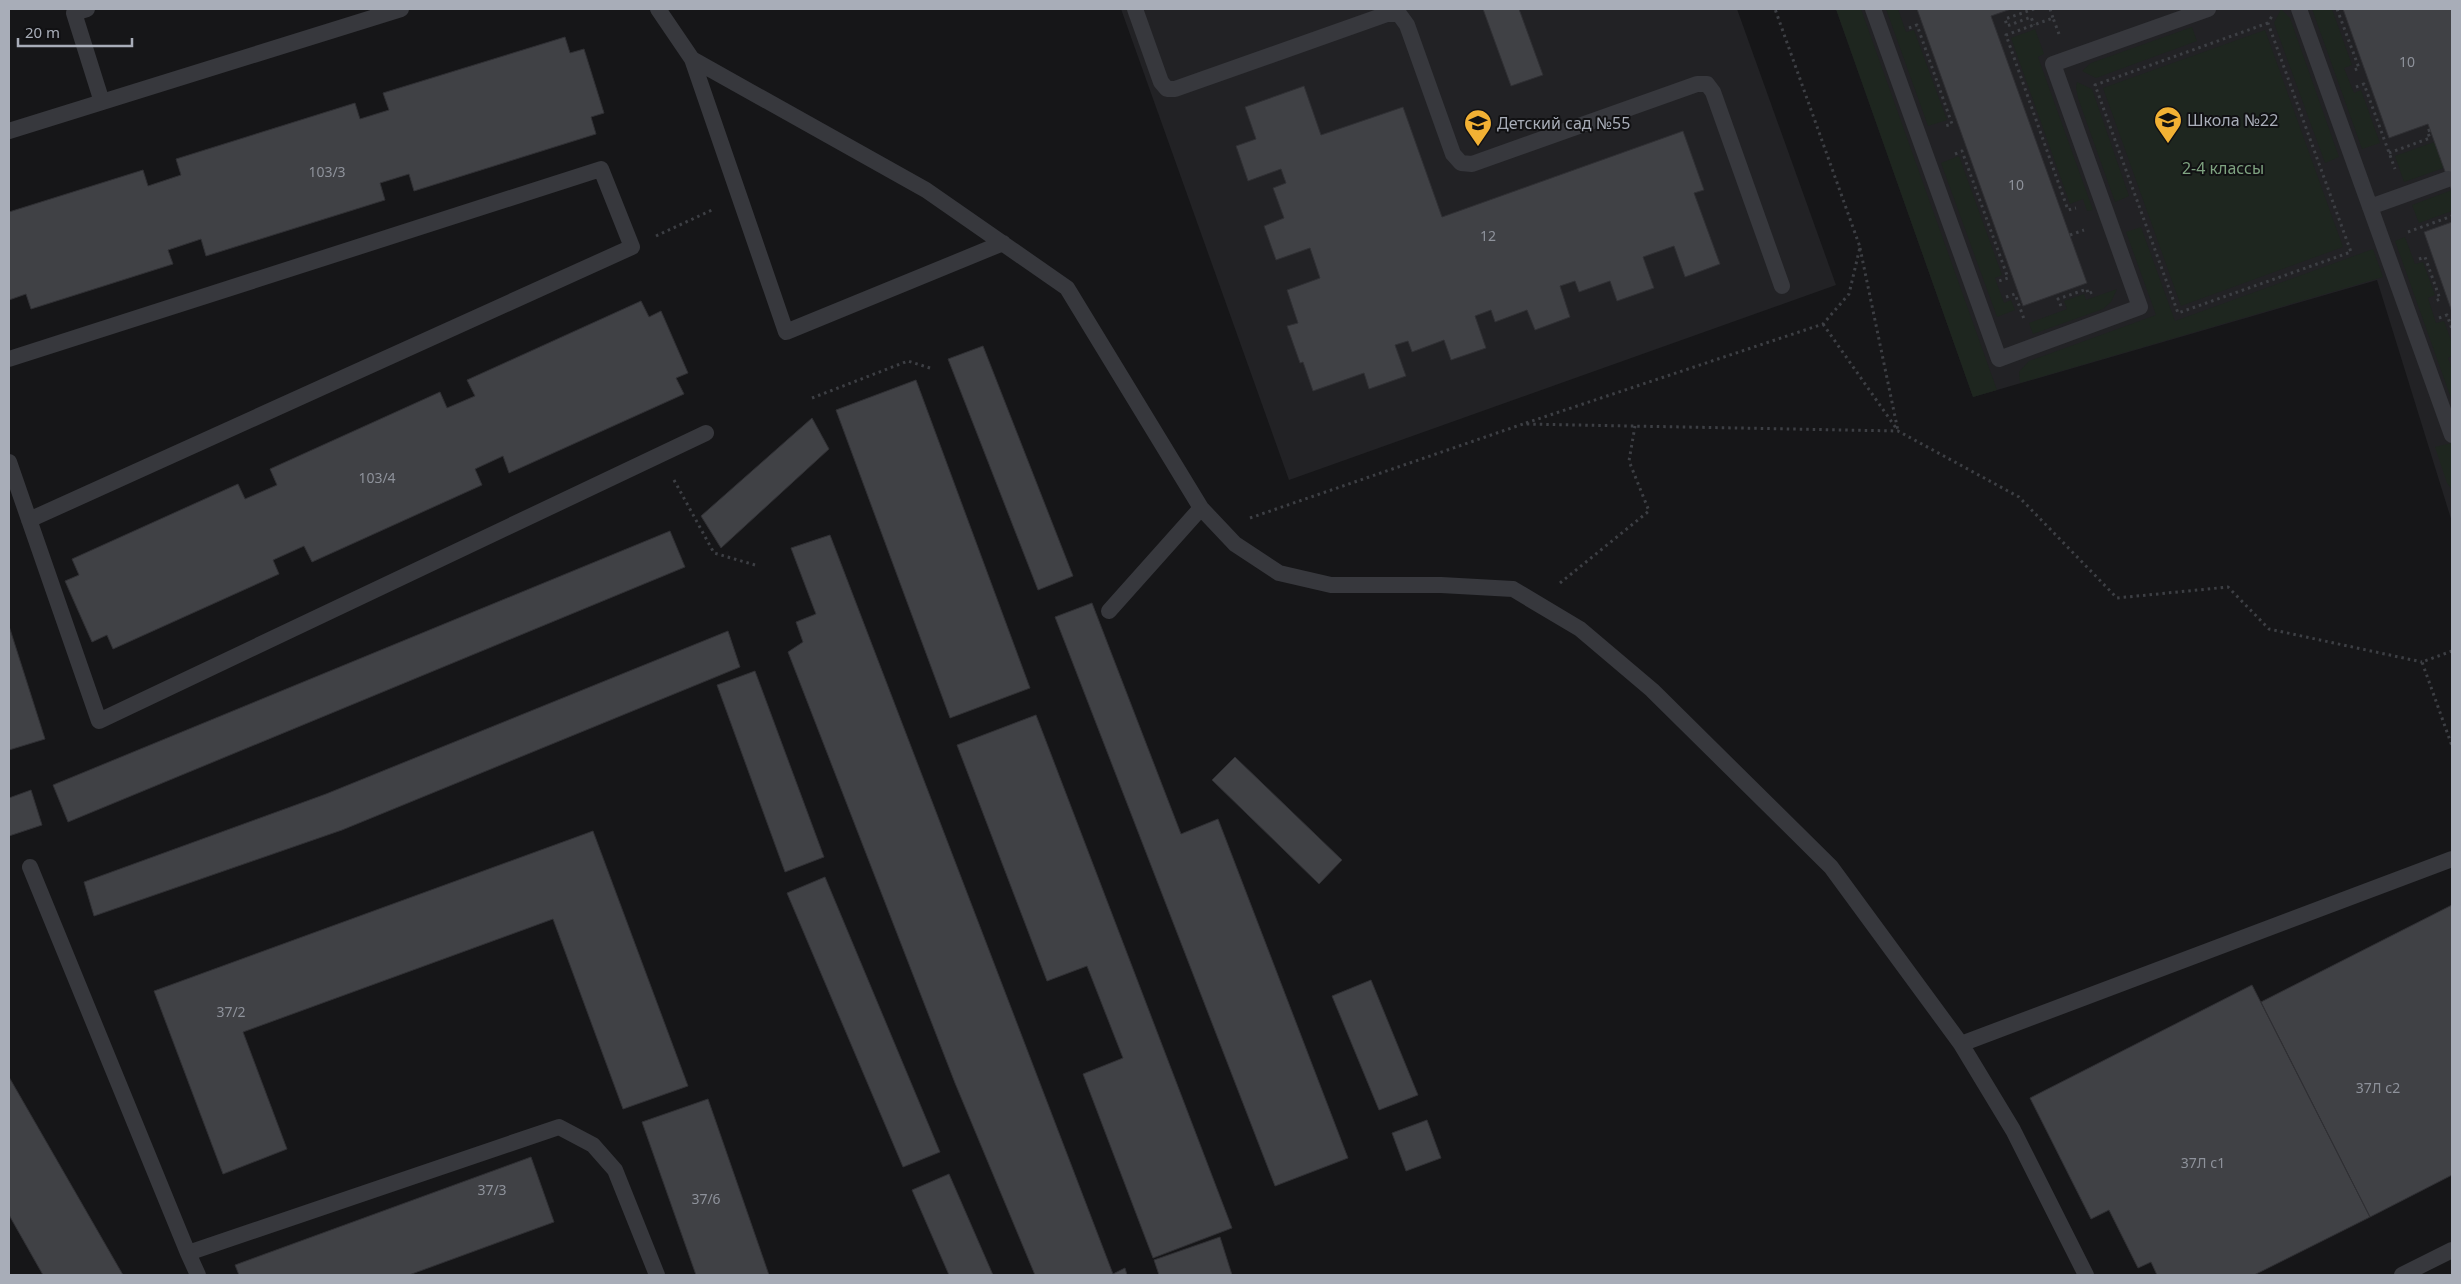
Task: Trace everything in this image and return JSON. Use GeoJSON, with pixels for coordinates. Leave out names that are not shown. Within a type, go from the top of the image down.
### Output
{"type":"FeatureCollection","features":[{"type":"Feature","properties":{"kind":"lane"},"geometry":{"type":"LineString","coordinates":[[87,9],[74,13],[102,102]]}},
{"type":"Feature","properties":{"kind":"lane"},"geometry":{"type":"LineString","coordinates":[[9,131],[401,9]]}},
{"type":"Feature","properties":{"kind":"lane"},"geometry":{"type":"LineString","coordinates":[[658,9],[692,60],[786,332],[1003,243]]}},
{"type":"Feature","properties":{"kind":"lane"},"geometry":{"type":"LineString","coordinates":[[1135,9],[1161,82],[1167,89],[1175,89],[1387,14],[1398,14],[1407,25],[1454,154],[1460,163],[1472,164],[1697,84],[1707,84],[1713,92],[1782,286]]}},
{"type":"Feature","properties":{"kind":"lane"},"geometry":{"type":"LineString","coordinates":[[1873,9],[1999,359],[2140,308],[2053,64],[2208,9]]}},
{"type":"Feature","properties":{"kind":"lane"},"geometry":{"type":"LineString","coordinates":[[2299,9],[2452,435]]}},
{"type":"Feature","properties":{"kind":"lane"},"geometry":{"type":"LineString","coordinates":[[692,60],[926,190],[1067,288],[1201,508],[1235,544],[1279,573],[1331,585],[1441,585],[1513,589],[1580,628],[1652,690],[1832,867],[1961,1044],[2013,1130],[2086,1275]]}},
{"type":"Feature","properties":{"kind":"lane"},"geometry":{"type":"LineString","coordinates":[[9,359],[601,169],[632,247],[29,520]]}},
{"type":"Feature","properties":{"kind":"lane"},"geometry":{"type":"LineString","coordinates":[[2370,207],[2448,179]]}},
{"type":"Feature","properties":{"kind":"lane"},"geometry":{"type":"LineString","coordinates":[[9,462],[99,721],[706,433]]}},
{"type":"Feature","properties":{"kind":"lane"},"geometry":{"type":"LineString","coordinates":[[1108,611],[1201,508]]}},
{"type":"Feature","properties":{"kind":"lane"},"geometry":{"type":"LineString","coordinates":[[1961,1044],[2452,859]]}},
{"type":"Feature","properties":{"kind":"lane"},"geometry":{"type":"LineString","coordinates":[[30,867],[198,1275]]}},
{"type":"Feature","properties":{"kind":"lane"},"geometry":{"type":"LineString","coordinates":[[188,1254],[559,1127],[593,1145],[614,1170],[658,1275]]}},
{"type":"Feature","properties":{"kind":"lane"},"geometry":{"type":"LineString","coordinates":[[2402,1275],[2452,1250]]}},
{"type":"Feature","properties":{"kind":"path"},"geometry":{"type":"LineString","coordinates":[[2034,9],[2004,19],[2007,26],[2031,17],[2034,25]]}},
{"type":"Feature","properties":{"kind":"path"},"geometry":{"type":"LineString","coordinates":[[2050,9],[2059,35],[2068,32]]}},
{"type":"Feature","properties":{"kind":"path"},"geometry":{"type":"LineString","coordinates":[[2337,9],[2358,68],[2350,71],[2356,87],[2364,84],[2416,228]]}},
{"type":"Feature","properties":{"kind":"path"},"geometry":{"type":"LineString","coordinates":[[2054,18],[2006,36],[2068,210],[2080,206],[2082,212]]}},
{"type":"Feature","properties":{"kind":"path"},"geometry":{"type":"LineString","coordinates":[[1906,19],[1909,28],[1917,25],[1952,124],[1938,129]]}},
{"type":"Feature","properties":{"kind":"path"},"geometry":{"type":"LineString","coordinates":[[2268,23],[2351,252],[2178,313],[2095,85],[2268,23]]}},
{"type":"Feature","properties":{"kind":"path"},"geometry":{"type":"LineString","coordinates":[[2389,153],[2430,138],[2427,131],[2430,130]]}},
{"type":"Feature","properties":{"kind":"path"},"geometry":{"type":"LineString","coordinates":[[1948,156],[1962,151],[2008,278],[1999,281],[2006,298],[2015,294],[2024,320],[2033,316]]}},
{"type":"Feature","properties":{"kind":"path"},"geometry":{"type":"LineString","coordinates":[[632,247],[740,198]]}},
{"type":"Feature","properties":{"kind":"path"},"geometry":{"type":"LineString","coordinates":[[2408,232],[2411,241]]}},
{"type":"Feature","properties":{"kind":"path"},"geometry":{"type":"LineString","coordinates":[[1860,247],[1898,431]]}},
{"type":"Feature","properties":{"kind":"path"},"geometry":{"type":"LineString","coordinates":[[2417,259],[2425,256],[2440,299],[2432,302],[2438,318],[2447,315],[2452,329]]}},
{"type":"Feature","properties":{"kind":"path"},"geometry":{"type":"LineString","coordinates":[[2052,310],[2061,306],[2058,299],[2087,289],[2088,294],[2096,291]]}},
{"type":"Feature","properties":{"kind":"path"},"geometry":{"type":"LineString","coordinates":[[1823,324],[1898,431],[2019,497],[2117,598],[2228,587],[2269,629],[2422,662],[2452,651]]}},
{"type":"Feature","properties":{"kind":"path"},"geometry":{"type":"LineString","coordinates":[[812,398],[908,361],[933,369]]}},
{"type":"Feature","properties":{"kind":"path"},"geometry":{"type":"LineString","coordinates":[[1220,528],[1522,424],[1898,431]]}},
{"type":"Feature","properties":{"kind":"path"},"geometry":{"type":"LineString","coordinates":[[1536,603],[1649,511],[1629,461],[1635,426]]}},
{"type":"Feature","properties":{"kind":"path"},"geometry":{"type":"LineString","coordinates":[[660,454],[714,553],[755,565]]}},
{"type":"Feature","properties":{"kind":"path"},"geometry":{"type":"LineString","coordinates":[[2422,662],[2452,746]]}},
{"type":"Feature","properties":{"kind":"shaded area","name":"Детский сад №55"},"geometry":{"type":"Polygon","coordinates":[[[1121,9],[1737,9],[1836,285],[1289,480],[1121,9]]]}},
{"type":"Feature","properties":{"kind":"shaded area","name":"Школа №22"},"geometry":{"type":"Polygon","coordinates":[[[1836,9],[2452,9],[2452,522],[2377,280],[1973,397],[1836,9]]]}},
{"type":"Feature","properties":{"kind":"green space"},"geometry":{"type":"Polygon","coordinates":[[[1836,9],[1861,9],[1997,390],[1973,397],[1836,9]]]}},
{"type":"Feature","properties":{"kind":"green space"},"geometry":{"type":"Polygon","coordinates":[[[1886,9],[1898,9],[1906,32],[1914,30],[1947,120],[1928,126],[1886,9]]]}},
{"type":"Feature","properties":{"kind":"green space"},"geometry":{"type":"Polygon","coordinates":[[[2281,9],[2290,18],[2339,157],[2325,163],[2274,23],[2281,9]]]}},
{"type":"Feature","properties":{"kind":"green space"},"geometry":{"type":"Polygon","coordinates":[[[2312,9],[2332,9],[2352,65],[2344,68],[2354,93],[2361,90],[2380,143],[2362,149],[2312,9]]]}},
{"type":"Feature","properties":{"kind":"green space"},"geometry":{"type":"Polygon","coordinates":[[[2192,27],[2197,41],[2096,78],[2082,71],[2091,63],[2192,27]]]}},
{"type":"Feature","properties":{"kind":"green space"},"geometry":{"type":"Polygon","coordinates":[[[2035,29],[2044,54],[2038,57],[2093,210],[2087,211],[2083,199],[2070,204],[2011,38],[2035,29]]]}},
{"type":"Feature","properties":{"kind":"green space","name":"2-4 классы"},"geometry":{"type":"Polygon","coordinates":[[[2265,30],[2343,247],[2181,306],[2103,88],[2265,30]]]}},
{"type":"Feature","properties":{"kind":"green space"},"geometry":{"type":"Polygon","coordinates":[[[2077,82],[2092,89],[2129,196],[2115,202],[2078,98],[2077,82]]]}},
{"type":"Feature","properties":{"kind":"green space"},"geometry":{"type":"Polygon","coordinates":[[[2452,126],[2452,165],[2404,182],[2395,156],[2437,141],[2435,132],[2452,126]]]}},
{"type":"Feature","properties":{"kind":"green space"},"geometry":{"type":"Polygon","coordinates":[[[1959,156],[2002,275],[1995,278],[2004,303],[2011,300],[2015,310],[1997,317],[1941,163],[1959,156]]]}},
{"type":"Feature","properties":{"kind":"green space"},"geometry":{"type":"Polygon","coordinates":[[[2452,190],[2452,211],[2419,223],[2412,205],[2452,190]]]}},
{"type":"Feature","properties":{"kind":"green space"},"geometry":{"type":"Polygon","coordinates":[[[2141,227],[2175,321],[2373,249],[2383,277],[2020,383],[2019,372],[2029,361],[2156,315],[2126,232],[2141,227]]]}},
{"type":"Feature","properties":{"kind":"green space"},"geometry":{"type":"Polygon","coordinates":[[[2405,237],[2415,264],[2423,262],[2435,295],[2428,298],[2436,323],[2444,321],[2452,343],[2452,356],[2448,358],[2452,369],[2452,401],[2395,241],[2405,237]]]}},
{"type":"Feature","properties":{"kind":"green space"},"geometry":{"type":"Polygon","coordinates":[[[2117,289],[2111,302],[2103,309],[2033,334],[2029,323],[2067,309],[2064,301],[2084,294],[2086,300],[2117,289]]]}},
{"type":"Feature","properties":{"kind":"green space"},"geometry":{"type":"Polygon","coordinates":[[[2452,443],[2452,490],[2447,483],[2435,447],[2452,443]]]}},
{"type":"Feature","properties":{"kind":"building"},"geometry":{"type":"Polygon","coordinates":[[[1483,9],[1519,9],[1543,75],[1511,86],[1483,9]]]}},
{"type":"Feature","properties":{"kind":"building"},"geometry":{"type":"Polygon","coordinates":[[[1917,9],[2011,9],[1991,16],[2087,283],[2023,306],[1917,9]]]}},
{"type":"Feature","properties":{"kind":"building"},"geometry":{"type":"Polygon","coordinates":[[[2343,9],[2452,9],[2452,191],[2428,124],[2389,138],[2343,9]]]}},
{"type":"Feature","properties":{"kind":"building"},"geometry":{"type":"Polygon","coordinates":[[[565,37],[570,53],[584,49],[604,113],[591,117],[596,134],[414,191],[409,174],[380,183],[385,200],[206,256],[201,239],[168,250],[173,264],[31,309],[26,294],[9,300],[9,212],[143,170],[148,186],[181,175],[176,159],[355,103],[360,119],[389,110],[383,93],[565,37]]]}},
{"type":"Feature","properties":{"kind":"building"},"geometry":{"type":"Polygon","coordinates":[[[1304,86],[1321,135],[1403,107],[1442,217],[1683,131],[1704,190],[1694,193],[1720,264],[1685,277],[1674,246],[1643,257],[1654,288],[1617,301],[1610,281],[1579,292],[1575,281],[1560,286],[1570,317],[1535,330],[1527,310],[1495,322],[1491,310],[1475,316],[1486,348],[1451,360],[1444,340],[1412,352],[1408,341],[1395,345],[1406,376],[1369,389],[1364,373],[1313,391],[1303,362],[1300,363],[1287,326],[1298,323],[1287,290],[1320,278],[1310,248],[1276,260],[1264,226],[1284,218],[1273,188],[1286,183],[1281,169],[1248,181],[1236,146],[1256,139],[1245,107],[1304,86]]]}},
{"type":"Feature","properties":{"kind":"building"},"geometry":{"type":"Polygon","coordinates":[[[2452,222],[2452,312],[2424,232],[2452,222]]]}},
{"type":"Feature","properties":{"kind":"building"},"geometry":{"type":"Polygon","coordinates":[[[641,301],[649,317],[661,311],[688,373],[676,378],[684,394],[509,473],[503,456],[475,469],[482,485],[312,562],[304,546],[273,560],[279,574],[113,649],[107,635],[92,642],[65,581],[79,575],[72,559],[238,484],[245,499],[277,485],[270,469],[440,392],[447,408],[475,396],[467,380],[641,301]]]}},
{"type":"Feature","properties":{"kind":"building"},"geometry":{"type":"Polygon","coordinates":[[[983,346],[1073,576],[1038,590],[948,359],[983,346]]]}},
{"type":"Feature","properties":{"kind":"building"},"geometry":{"type":"Polygon","coordinates":[[[916,380],[1030,688],[950,718],[836,410],[916,380]]]}},
{"type":"Feature","properties":{"kind":"building"},"geometry":{"type":"Polygon","coordinates":[[[812,418],[829,449],[721,548],[701,516],[812,418]]]}},
{"type":"Feature","properties":{"kind":"building"},"geometry":{"type":"Polygon","coordinates":[[[670,531],[685,567],[68,822],[53,785],[670,531]]]}},
{"type":"Feature","properties":{"kind":"building"},"geometry":{"type":"Polygon","coordinates":[[[830,535],[1113,1274],[1125,1268],[1127,1275],[1035,1275],[955,1083],[788,652],[803,642],[796,622],[816,614],[791,548],[830,535]]]}},
{"type":"Feature","properties":{"kind":"building"},"geometry":{"type":"Polygon","coordinates":[[[1092,603],[1181,834],[1218,819],[1348,1158],[1275,1186],[1055,617],[1092,603]]]}},
{"type":"Feature","properties":{"kind":"building"},"geometry":{"type":"Polygon","coordinates":[[[9,626],[45,739],[9,750],[9,626]]]}},
{"type":"Feature","properties":{"kind":"building"},"geometry":{"type":"Polygon","coordinates":[[[728,631],[740,667],[342,830],[94,916],[84,882],[326,794],[728,631]]]}},
{"type":"Feature","properties":{"kind":"building"},"geometry":{"type":"Polygon","coordinates":[[[755,671],[824,857],[785,872],[717,685],[755,671]]]}},
{"type":"Feature","properties":{"kind":"building"},"geometry":{"type":"Polygon","coordinates":[[[1036,715],[1232,1228],[1153,1258],[1083,1074],[1123,1058],[1087,966],[1047,981],[957,745],[1036,715]]]}},
{"type":"Feature","properties":{"kind":"building"},"geometry":{"type":"Polygon","coordinates":[[[1235,757],[1342,860],[1319,884],[1212,780],[1235,757]]]}},
{"type":"Feature","properties":{"kind":"building"},"geometry":{"type":"Polygon","coordinates":[[[31,790],[42,825],[9,836],[9,798],[31,790]]]}},
{"type":"Feature","properties":{"kind":"building"},"geometry":{"type":"Polygon","coordinates":[[[593,831],[688,1086],[623,1109],[553,919],[243,1032],[287,1149],[223,1174],[154,991],[593,831]]]}},
{"type":"Feature","properties":{"kind":"building"},"geometry":{"type":"Polygon","coordinates":[[[825,877],[940,1152],[903,1167],[787,893],[825,877]]]}},
{"type":"Feature","properties":{"kind":"building"},"geometry":{"type":"Polygon","coordinates":[[[2452,905],[2452,1175],[2370,1217],[2261,1002],[2452,905]]]}},
{"type":"Feature","properties":{"kind":"building"},"geometry":{"type":"Polygon","coordinates":[[[1371,980],[1418,1095],[1379,1110],[1332,996],[1371,980]]]}},
{"type":"Feature","properties":{"kind":"building"},"geometry":{"type":"Polygon","coordinates":[[[2252,985],[2370,1217],[2254,1275],[2157,1275],[2151,1262],[2138,1268],[2109,1210],[2091,1219],[2030,1098],[2252,985]]]}},
{"type":"Feature","properties":{"kind":"building"},"geometry":{"type":"Polygon","coordinates":[[[9,1077],[123,1275],[43,1275],[9,1215],[9,1077]]]}},
{"type":"Feature","properties":{"kind":"building"},"geometry":{"type":"Polygon","coordinates":[[[708,1099],[769,1275],[696,1275],[642,1122],[708,1099]]]}},
{"type":"Feature","properties":{"kind":"building"},"geometry":{"type":"Polygon","coordinates":[[[1427,1120],[1441,1158],[1406,1171],[1392,1133],[1427,1120]]]}},
{"type":"Feature","properties":{"kind":"building"},"geometry":{"type":"Polygon","coordinates":[[[531,1157],[554,1222],[409,1275],[239,1275],[235,1265],[531,1157]]]}},
{"type":"Feature","properties":{"kind":"building"},"geometry":{"type":"Polygon","coordinates":[[[949,1174],[993,1275],[949,1275],[912,1190],[949,1174]]]}},
{"type":"Feature","properties":{"kind":"building"},"geometry":{"type":"Polygon","coordinates":[[[1220,1237],[1232,1275],[1159,1275],[1154,1260],[1220,1237]]]}},
{"type":"Feature","properties":{"kind":"place","name":"Школа №22"},"geometry":{"type":"Point","coordinates":[2168,144]}},
{"type":"Feature","properties":{"kind":"place","name":"Детский сад №55"},"geometry":{"type":"Point","coordinates":[1478,147]}}]}
